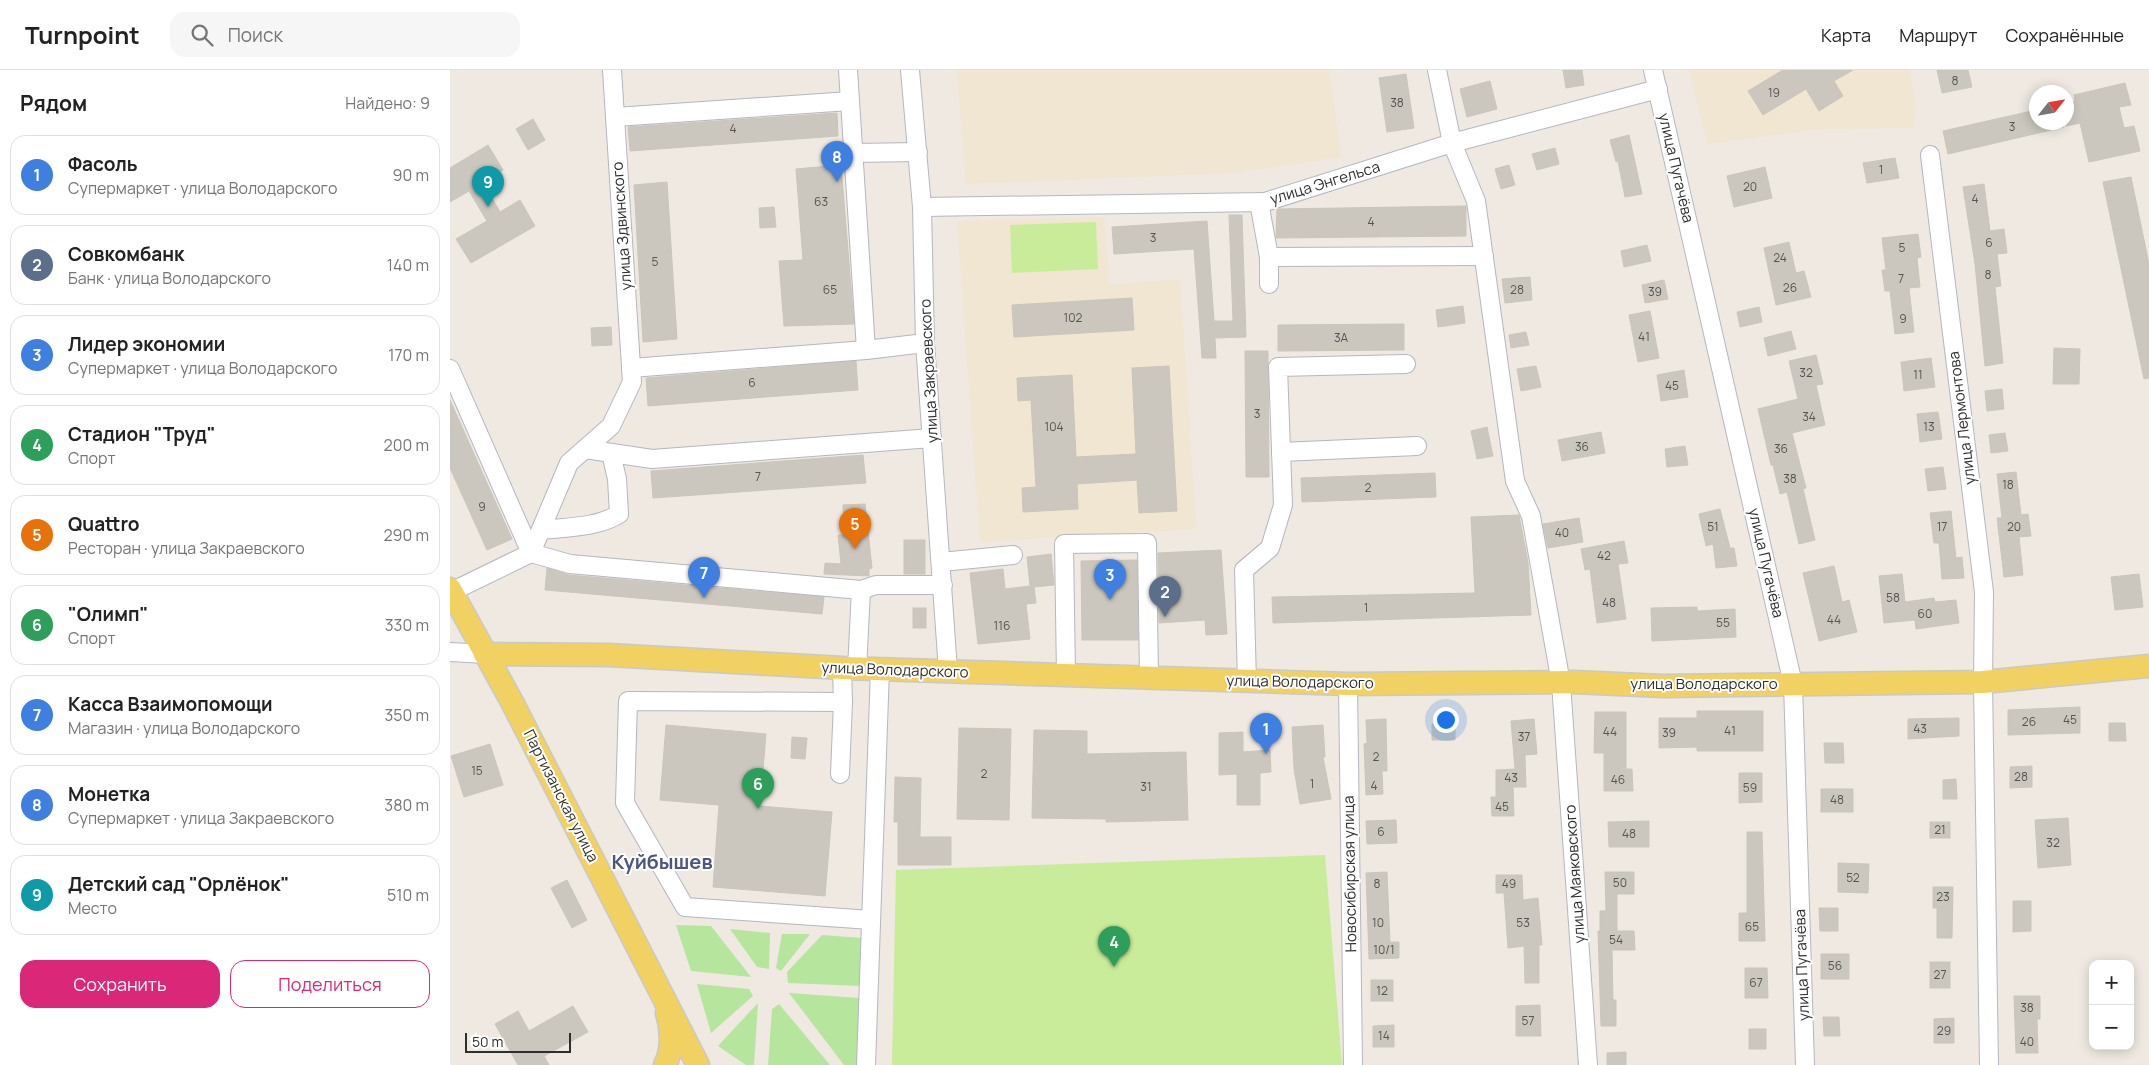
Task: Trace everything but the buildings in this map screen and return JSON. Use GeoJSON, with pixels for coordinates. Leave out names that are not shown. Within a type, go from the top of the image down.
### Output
{"type":"FeatureCollection","features":[{"type":"Feature","properties":{"kind":"main road","name":"Партизанская улица"},"geometry":{"type":"LineString","coordinates":[[451,590],[512,702],[662,993]]}},
{"type":"Feature","properties":{"kind":"main road","name":"улица Володарского"},"geometry":{"type":"LineString","coordinates":[[485,654],[610,655],[849,669],[1348,684],[1562,682],[1663,686],[1983,682],[2149,666]]}},
{"type":"Feature","properties":{"kind":"main road"},"geometry":{"type":"LineString","coordinates":[[662,993],[671,1032],[669,1052],[665,1065]]}},
{"type":"Feature","properties":{"kind":"main road"},"geometry":{"type":"LineString","coordinates":[[662,993],[698,1065]]}},
{"type":"Feature","properties":{"kind":"street","name":"улица Здвинского"},"geometry":{"type":"LineString","coordinates":[[612,70],[632,375]]}},
{"type":"Feature","properties":{"kind":"street"},"geometry":{"type":"LineString","coordinates":[[848,70],[866,350]]}},
{"type":"Feature","properties":{"kind":"street","name":"улица Закраевского"},"geometry":{"type":"LineString","coordinates":[[910,70],[922,206],[925,343],[948,671]]}},
{"type":"Feature","properties":{"kind":"street","name":"улица Маяковского"},"geometry":{"type":"LineString","coordinates":[[1437,70],[1452,143],[1476,201],[1515,482],[1531,516],[1562,682],[1588,1065]]}},
{"type":"Feature","properties":{"kind":"street","name":"улица Пугачёва"},"geometry":{"type":"LineString","coordinates":[[1653,70],[1793,684],[1805,1065]]}},
{"type":"Feature","properties":{"kind":"street","name":"улица Энгельса"},"geometry":{"type":"LineString","coordinates":[[922,206],[1265,202],[1452,143],[1658,89]]}},
{"type":"Feature","properties":{"kind":"street"},"geometry":{"type":"LineString","coordinates":[[615,117],[850,101]]}},
{"type":"Feature","properties":{"kind":"street"},"geometry":{"type":"LineString","coordinates":[[853,154],[918,152]]}},
{"type":"Feature","properties":{"kind":"street","name":"улица Лермонтова"},"geometry":{"type":"LineString","coordinates":[[1930,154],[1984,592],[1983,682],[1989,1065]]}},
{"type":"Feature","properties":{"kind":"street"},"geometry":{"type":"LineString","coordinates":[[1259,202],[1269,257],[1269,284]]}},
{"type":"Feature","properties":{"kind":"street"},"geometry":{"type":"LineString","coordinates":[[1269,257],[1484,256]]}},
{"type":"Feature","properties":{"kind":"street"},"geometry":{"type":"LineString","coordinates":[[532,553],[568,463],[611,426],[632,375],[925,343]]}},
{"type":"Feature","properties":{"kind":"street"},"geometry":{"type":"LineString","coordinates":[[1247,682],[1244,570],[1270,548],[1283,504],[1278,367],[1406,364]]}},
{"type":"Feature","properties":{"kind":"street"},"geometry":{"type":"LineString","coordinates":[[450,369],[532,553]]}},
{"type":"Feature","properties":{"kind":"street"},"geometry":{"type":"LineString","coordinates":[[585,449],[652,459],[932,438]]}},
{"type":"Feature","properties":{"kind":"street"},"geometry":{"type":"LineString","coordinates":[[1282,452],[1416,446]]}},
{"type":"Feature","properties":{"kind":"street"},"geometry":{"type":"LineString","coordinates":[[541,530],[589,525],[610,519],[619,514],[617,479],[611,453]]}},
{"type":"Feature","properties":{"kind":"street"},"geometry":{"type":"LineString","coordinates":[[1066,676],[1064,544],[1147,543],[1149,678]]}},
{"type":"Feature","properties":{"kind":"street"},"geometry":{"type":"LineString","coordinates":[[451,590],[532,553],[570,564],[861,590],[876,585],[943,585]]}},
{"type":"Feature","properties":{"kind":"street"},"geometry":{"type":"LineString","coordinates":[[941,562],[1012,555]]}},
{"type":"Feature","properties":{"kind":"street"},"geometry":{"type":"LineString","coordinates":[[840,774],[843,702],[861,590]]}},
{"type":"Feature","properties":{"kind":"street","name":"улица Володарского"},"geometry":{"type":"LineString","coordinates":[[450,652],[485,654]]}},
{"type":"Feature","properties":{"kind":"street"},"geometry":{"type":"LineString","coordinates":[[866,1065],[880,670]]}},
{"type":"Feature","properties":{"kind":"street","name":"Новосибирская улица"},"geometry":{"type":"LineString","coordinates":[[1348,684],[1353,1065]]}},
{"type":"Feature","properties":{"kind":"street"},"geometry":{"type":"LineString","coordinates":[[843,702],[628,701],[625,803],[686,907],[872,920]]}},
{"type":"Feature","properties":{"kind":"shaded area"},"geometry":{"type":"Polygon","coordinates":[[[957,70],[1329,70],[1341,157],[1233,173],[966,184],[957,70]]]}},
{"type":"Feature","properties":{"kind":"shaded area"},"geometry":{"type":"Polygon","coordinates":[[[1689,70],[1909,70],[1916,105],[1913,128],[1820,129],[1708,144],[1689,70]]]}},
{"type":"Feature","properties":{"kind":"shaded area"},"geometry":{"type":"Polygon","coordinates":[[[1104,217],[1109,285],[1180,279],[1196,529],[980,542],[957,221],[1104,217]]]}},
{"type":"Feature","properties":{"kind":"green space"},"geometry":{"type":"Polygon","coordinates":[[[1096,222],[1098,269],[1012,273],[1010,225],[1096,222]]]}},
{"type":"Feature","properties":{"kind":"green space"},"geometry":{"type":"Polygon","coordinates":[[[1325,855],[1342,1065],[892,1065],[896,870],[1325,855]]]}},
{"type":"Feature","properties":{"kind":"green space"},"geometry":{"type":"Polygon","coordinates":[[[676,925],[711,926],[751,977],[691,971],[676,925]]]}},
{"type":"Feature","properties":{"kind":"green space"},"geometry":{"type":"Polygon","coordinates":[[[730,929],[770,933],[769,969],[757,967],[730,929]]]}},
{"type":"Feature","properties":{"kind":"green space"},"geometry":{"type":"Polygon","coordinates":[[[782,934],[810,934],[781,971],[776,968],[782,934]]]}},
{"type":"Feature","properties":{"kind":"green space"},"geometry":{"type":"Polygon","coordinates":[[[822,935],[862,938],[861,986],[788,983],[787,972],[822,935]]]}},
{"type":"Feature","properties":{"kind":"green space"},"geometry":{"type":"Polygon","coordinates":[[[697,984],[749,989],[753,996],[711,1033],[697,984]]]}},
{"type":"Feature","properties":{"kind":"green space"},"geometry":{"type":"Polygon","coordinates":[[[789,993],[859,998],[859,1065],[844,1065],[789,993]]]}},
{"type":"Feature","properties":{"kind":"green space"},"geometry":{"type":"Polygon","coordinates":[[[758,1003],[754,1065],[746,1065],[718,1046],[758,1003]]]}},
{"type":"Feature","properties":{"kind":"green space"},"geometry":{"type":"Polygon","coordinates":[[[779,1004],[830,1065],[768,1065],[772,1009],[779,1004]]]}},
{"type":"Feature","properties":{"kind":"place","name":"Монетка"},"geometry":{"type":"Point","coordinates":[837,182]}},
{"type":"Feature","properties":{"kind":"place","name":"Детский сад \"Орлёнок\""},"geometry":{"type":"Point","coordinates":[488,207]}},
{"type":"Feature","properties":{"kind":"place","name":"Quattro"},"geometry":{"type":"Point","coordinates":[855,549]}},
{"type":"Feature","properties":{"kind":"place","name":"Касса Взаимопомощи"},"geometry":{"type":"Point","coordinates":[704,598]}},
{"type":"Feature","properties":{"kind":"place","name":"Лидер экономии"},"geometry":{"type":"Point","coordinates":[1110,600]}},
{"type":"Feature","properties":{"kind":"place","name":"Совкомбанк"},"geometry":{"type":"Point","coordinates":[1165,617]}},
{"type":"Feature","properties":{"kind":"place","name":"Фасоль"},"geometry":{"type":"Point","coordinates":[1266,754]}},
{"type":"Feature","properties":{"kind":"place","name":"\"Олимп\""},"geometry":{"type":"Point","coordinates":[758,809]}},
{"type":"Feature","properties":{"kind":"place","name":"Стадион \"Труд\""},"geometry":{"type":"Point","coordinates":[1114,967]}},
{"type":"Feature","properties":{"kind":"district","name":"Куйбышев"},"geometry":{"type":"Point","coordinates":[662,862]}}]}
